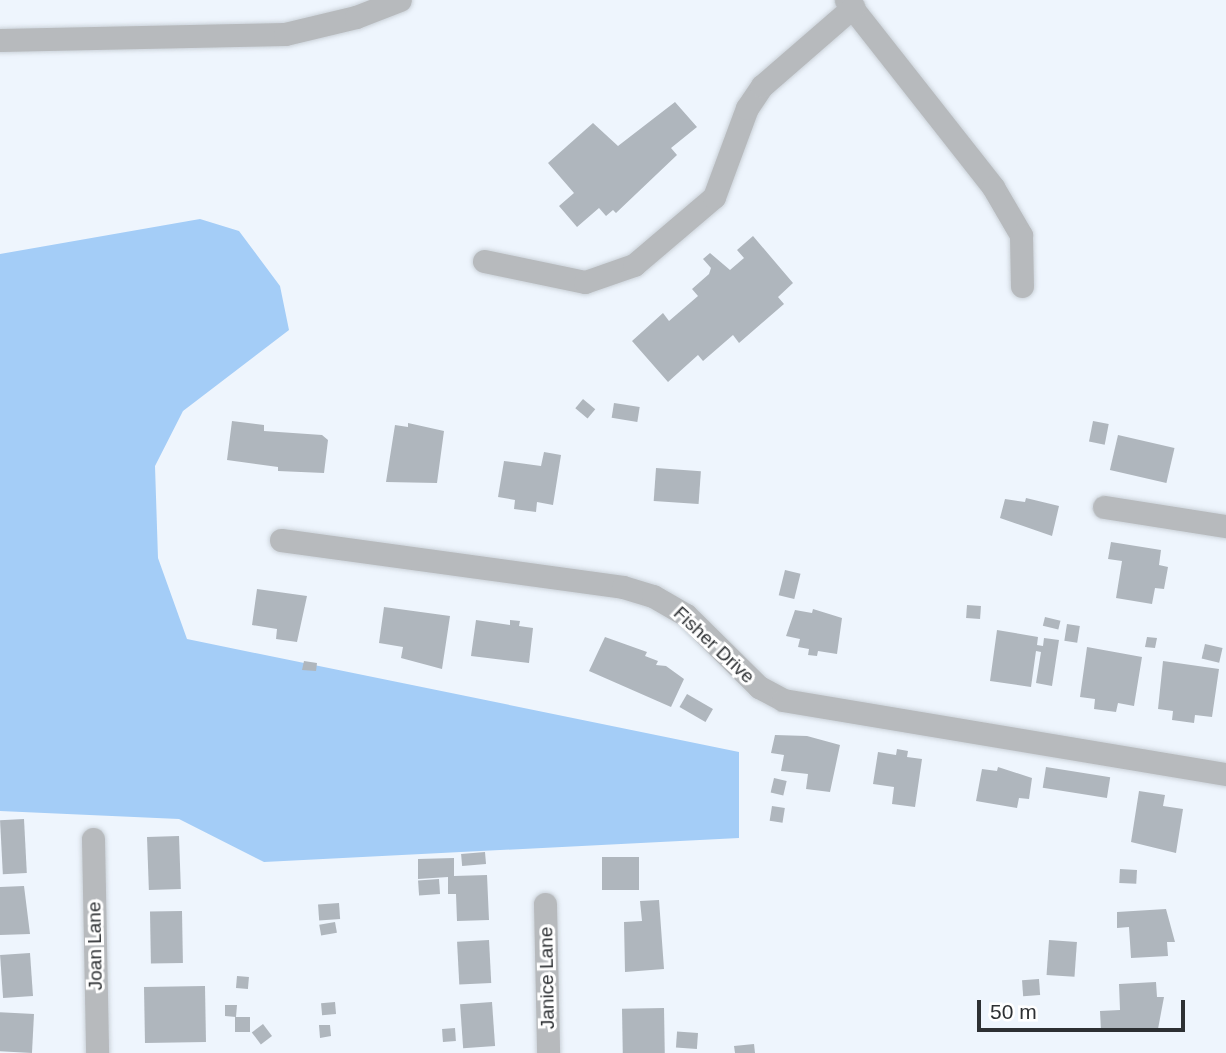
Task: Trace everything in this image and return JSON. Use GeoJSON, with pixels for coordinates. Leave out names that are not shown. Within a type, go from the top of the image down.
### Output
{"type":"FeatureCollection","features":[{"type":"Feature","properties":{"kind":"street"},"geometry":{"type":"LineString","coordinates":[[0,40],[285,34],[356,17],[400,0]]}},
{"type":"Feature","properties":{"kind":"street"},"geometry":{"type":"LineString","coordinates":[[484,261],[585,282],[634,265],[714,197],[747,108],[762,86],[849,4],[993,187],[1021,235],[1022,286]]}},
{"type":"Feature","properties":{"kind":"street"},"geometry":{"type":"LineString","coordinates":[[1104,507],[1226,526]]}},
{"type":"Feature","properties":{"kind":"street","name":"Fisher Drive"},"geometry":{"type":"LineString","coordinates":[[281,540],[623,587],[678,610],[759,687],[783,700],[1226,774]]}},
{"type":"Feature","properties":{"kind":"street","name":"Joan Lane"},"geometry":{"type":"LineString","coordinates":[[93,839],[97,1053]]}},
{"type":"Feature","properties":{"kind":"street","name":"Janice Lane"},"geometry":{"type":"LineString","coordinates":[[545,904],[548,1053]]}},
{"type":"Feature","properties":{"kind":"shaded area"},"geometry":{"type":"Polygon","coordinates":[[[200,219],[239,231],[280,286],[289,330],[183,411],[155,466],[158,558],[187,639],[739,752],[739,838],[264,862],[179,819],[0,811],[0,254],[200,219]]]}},
{"type":"Feature","properties":{"kind":"building"},"geometry":{"type":"Polygon","coordinates":[[[675,102],[697,127],[671,148],[677,155],[616,213],[613,210],[606,216],[599,208],[577,227],[559,206],[574,193],[548,163],[593,123],[618,146],[675,102]]]}},
{"type":"Feature","properties":{"kind":"building"},"geometry":{"type":"Polygon","coordinates":[[[753,236],[793,283],[778,297],[784,304],[739,343],[733,335],[703,361],[698,355],[668,382],[632,341],[663,313],[669,321],[698,296],[692,289],[709,274],[711,268],[703,259],[710,253],[730,270],[744,258],[737,250],[753,236]]]}},
{"type":"Feature","properties":{"kind":"building"},"geometry":{"type":"Polygon","coordinates":[[[583,399],[595,409],[588,418],[575,408],[583,399]]]}},
{"type":"Feature","properties":{"kind":"building"},"geometry":{"type":"Polygon","coordinates":[[[614,403],[640,407],[637,422],[612,418],[614,403]]]}},
{"type":"Feature","properties":{"kind":"building"},"geometry":{"type":"Polygon","coordinates":[[[232,421],[264,425],[264,431],[322,435],[328,440],[324,473],[278,471],[278,467],[227,460],[232,421]]]}},
{"type":"Feature","properties":{"kind":"building"},"geometry":{"type":"Polygon","coordinates":[[[1093,421],[1109,424],[1105,445],[1089,442],[1093,421]]]}},
{"type":"Feature","properties":{"kind":"building"},"geometry":{"type":"Polygon","coordinates":[[[408,423],[444,431],[437,483],[386,482],[395,425],[408,427],[408,423]]]}},
{"type":"Feature","properties":{"kind":"building"},"geometry":{"type":"Polygon","coordinates":[[[1118,435],[1175,448],[1166,483],[1110,470],[1118,435]]]}},
{"type":"Feature","properties":{"kind":"building"},"geometry":{"type":"Polygon","coordinates":[[[544,452],[561,455],[553,505],[537,502],[536,512],[514,509],[515,500],[498,497],[504,461],[541,466],[544,452]]]}},
{"type":"Feature","properties":{"kind":"building"},"geometry":{"type":"Polygon","coordinates":[[[656,468],[701,471],[699,504],[654,501],[656,468]]]}},
{"type":"Feature","properties":{"kind":"building"},"geometry":{"type":"Polygon","coordinates":[[[1026,498],[1059,506],[1052,536],[1000,518],[1005,499],[1025,502],[1026,498]]]}},
{"type":"Feature","properties":{"kind":"building"},"geometry":{"type":"Polygon","coordinates":[[[1111,542],[1161,550],[1159,565],[1168,567],[1164,589],[1155,588],[1152,604],[1116,598],[1122,561],[1108,559],[1111,542]]]}},
{"type":"Feature","properties":{"kind":"building"},"geometry":{"type":"Polygon","coordinates":[[[785,570],[801,574],[794,599],[779,595],[785,570]]]}},
{"type":"Feature","properties":{"kind":"building"},"geometry":{"type":"Polygon","coordinates":[[[257,589],[307,596],[297,642],[276,639],[277,629],[252,625],[257,589]]]}},
{"type":"Feature","properties":{"kind":"building"},"geometry":{"type":"Polygon","coordinates":[[[967,605],[981,606],[980,619],[966,618],[967,605]]]}},
{"type":"Feature","properties":{"kind":"building"},"geometry":{"type":"Polygon","coordinates":[[[384,607],[450,616],[442,669],[401,658],[403,647],[379,643],[384,607]]]}},
{"type":"Feature","properties":{"kind":"building"},"geometry":{"type":"Polygon","coordinates":[[[813,609],[842,618],[837,654],[818,651],[817,656],[808,655],[809,649],[798,647],[800,639],[786,636],[795,610],[812,613],[813,609]]]}},
{"type":"Feature","properties":{"kind":"building"},"geometry":{"type":"Polygon","coordinates":[[[1045,617],[1061,621],[1058,630],[1043,626],[1045,617]]]}},
{"type":"Feature","properties":{"kind":"building"},"geometry":{"type":"Polygon","coordinates":[[[476,620],[510,625],[510,620],[520,621],[519,626],[533,628],[529,663],[471,656],[476,620]]]}},
{"type":"Feature","properties":{"kind":"building"},"geometry":{"type":"Polygon","coordinates":[[[1067,624],[1080,626],[1077,643],[1064,641],[1067,624]]]}},
{"type":"Feature","properties":{"kind":"building"},"geometry":{"type":"Polygon","coordinates":[[[997,630],[1038,637],[1037,645],[1043,646],[1044,638],[1059,640],[1052,686],[1036,683],[1041,652],[1036,651],[1031,687],[990,681],[997,630]]]}},
{"type":"Feature","properties":{"kind":"building"},"geometry":{"type":"Polygon","coordinates":[[[605,637],[647,652],[645,656],[658,661],[656,665],[666,666],[684,679],[671,707],[589,671],[605,637]]]}},
{"type":"Feature","properties":{"kind":"building"},"geometry":{"type":"Polygon","coordinates":[[[1147,637],[1157,638],[1155,648],[1145,647],[1147,637]]]}},
{"type":"Feature","properties":{"kind":"building"},"geometry":{"type":"Polygon","coordinates":[[[1205,644],[1223,648],[1219,663],[1202,659],[1205,644]]]}},
{"type":"Feature","properties":{"kind":"building"},"geometry":{"type":"Polygon","coordinates":[[[1087,647],[1142,657],[1134,706],[1118,703],[1116,712],[1094,709],[1095,699],[1080,697],[1087,647]]]}},
{"type":"Feature","properties":{"kind":"building"},"geometry":{"type":"Polygon","coordinates":[[[304,661],[317,663],[316,671],[302,670],[304,661]]]}},
{"type":"Feature","properties":{"kind":"building"},"geometry":{"type":"Polygon","coordinates":[[[1163,661],[1219,669],[1212,717],[1195,715],[1194,723],[1172,720],[1173,711],[1158,709],[1163,661]]]}},
{"type":"Feature","properties":{"kind":"building"},"geometry":{"type":"Polygon","coordinates":[[[687,694],[713,709],[705,722],[680,707],[687,694]]]}},
{"type":"Feature","properties":{"kind":"building"},"geometry":{"type":"Polygon","coordinates":[[[775,735],[807,736],[840,745],[830,792],[806,789],[808,774],[781,771],[784,755],[771,753],[775,735]]]}},
{"type":"Feature","properties":{"kind":"building"},"geometry":{"type":"Polygon","coordinates":[[[897,749],[908,751],[907,757],[922,759],[915,807],[892,804],[894,787],[873,784],[878,752],[896,755],[897,749]]]}},
{"type":"Feature","properties":{"kind":"building"},"geometry":{"type":"Polygon","coordinates":[[[998,767],[1032,778],[1029,799],[1019,798],[1017,808],[976,801],[982,769],[997,771],[998,767]]]}},
{"type":"Feature","properties":{"kind":"building"},"geometry":{"type":"Polygon","coordinates":[[[1046,767],[1110,777],[1107,798],[1043,788],[1046,767]]]}},
{"type":"Feature","properties":{"kind":"building"},"geometry":{"type":"Polygon","coordinates":[[[774,778],[787,781],[783,796],[771,793],[774,778]]]}},
{"type":"Feature","properties":{"kind":"building"},"geometry":{"type":"Polygon","coordinates":[[[1139,791],[1165,795],[1163,806],[1183,809],[1176,853],[1131,842],[1139,791]]]}},
{"type":"Feature","properties":{"kind":"building"},"geometry":{"type":"Polygon","coordinates":[[[772,806],[785,808],[782,823],[770,821],[772,806]]]}},
{"type":"Feature","properties":{"kind":"building"},"geometry":{"type":"Polygon","coordinates":[[[24,819],[27,873],[3,874],[0,820],[24,819]]]}},
{"type":"Feature","properties":{"kind":"building"},"geometry":{"type":"Polygon","coordinates":[[[179,836],[181,889],[149,890],[147,837],[179,836]]]}},
{"type":"Feature","properties":{"kind":"building"},"geometry":{"type":"Polygon","coordinates":[[[485,852],[486,864],[462,866],[461,854],[485,852]]]}},
{"type":"Feature","properties":{"kind":"building"},"geometry":{"type":"Polygon","coordinates":[[[602,857],[639,857],[639,890],[602,890],[602,857]]]}},
{"type":"Feature","properties":{"kind":"building"},"geometry":{"type":"Polygon","coordinates":[[[454,858],[454,876],[487,875],[489,920],[457,921],[456,894],[448,894],[448,877],[418,879],[418,859],[454,858]]]}},
{"type":"Feature","properties":{"kind":"building"},"geometry":{"type":"Polygon","coordinates":[[[1120,869],[1137,870],[1136,884],[1119,883],[1120,869]]]}},
{"type":"Feature","properties":{"kind":"building"},"geometry":{"type":"Polygon","coordinates":[[[439,879],[440,894],[419,895],[418,880],[439,879]]]}},
{"type":"Feature","properties":{"kind":"building"},"geometry":{"type":"Polygon","coordinates":[[[24,886],[30,934],[0,935],[0,887],[24,886]]]}},
{"type":"Feature","properties":{"kind":"building"},"geometry":{"type":"Polygon","coordinates":[[[659,900],[664,969],[625,972],[624,922],[642,921],[640,901],[659,900]]]}},
{"type":"Feature","properties":{"kind":"building"},"geometry":{"type":"Polygon","coordinates":[[[339,903],[340,919],[319,920],[318,904],[339,903]]]}},
{"type":"Feature","properties":{"kind":"building"},"geometry":{"type":"Polygon","coordinates":[[[1166,909],[1175,942],[1167,942],[1168,956],[1131,958],[1129,927],[1117,928],[1117,912],[1166,909]]]}},
{"type":"Feature","properties":{"kind":"building"},"geometry":{"type":"Polygon","coordinates":[[[182,911],[183,963],[151,964],[150,912],[182,911]]]}},
{"type":"Feature","properties":{"kind":"building"},"geometry":{"type":"Polygon","coordinates":[[[335,922],[337,933],[321,936],[319,925],[335,922]]]}},
{"type":"Feature","properties":{"kind":"building"},"geometry":{"type":"Polygon","coordinates":[[[489,940],[491,983],[459,985],[457,942],[489,940]]]}},
{"type":"Feature","properties":{"kind":"building"},"geometry":{"type":"Polygon","coordinates":[[[1049,940],[1077,942],[1074,977],[1047,975],[1049,940]]]}},
{"type":"Feature","properties":{"kind":"building"},"geometry":{"type":"Polygon","coordinates":[[[30,953],[33,996],[3,998],[0,955],[30,953]]]}},
{"type":"Feature","properties":{"kind":"building"},"geometry":{"type":"Polygon","coordinates":[[[237,976],[249,977],[248,989],[236,988],[237,976]]]}},
{"type":"Feature","properties":{"kind":"building"},"geometry":{"type":"Polygon","coordinates":[[[1039,979],[1040,995],[1023,996],[1022,980],[1039,979]]]}},
{"type":"Feature","properties":{"kind":"building"},"geometry":{"type":"Polygon","coordinates":[[[1156,982],[1157,997],[1164,997],[1158,1029],[1101,1031],[1100,1011],[1120,1010],[1119,984],[1156,982]]]}},
{"type":"Feature","properties":{"kind":"building"},"geometry":{"type":"Polygon","coordinates":[[[205,986],[206,1042],[145,1043],[144,987],[205,986]]]}},
{"type":"Feature","properties":{"kind":"building"},"geometry":{"type":"Polygon","coordinates":[[[335,1002],[336,1014],[322,1015],[321,1003],[335,1002]]]}},
{"type":"Feature","properties":{"kind":"building"},"geometry":{"type":"Polygon","coordinates":[[[492,1002],[495,1046],[463,1048],[460,1004],[492,1002]]]}},
{"type":"Feature","properties":{"kind":"building"},"geometry":{"type":"Polygon","coordinates":[[[225,1005],[237,1005],[236,1017],[225,1016],[225,1005]]]}},
{"type":"Feature","properties":{"kind":"building"},"geometry":{"type":"Polygon","coordinates":[[[664,1008],[665,1053],[623,1053],[622,1009],[664,1008]]]}},
{"type":"Feature","properties":{"kind":"building"},"geometry":{"type":"Polygon","coordinates":[[[0,1012],[34,1014],[32,1053],[0,1051],[0,1012]]]}},
{"type":"Feature","properties":{"kind":"building"},"geometry":{"type":"Polygon","coordinates":[[[235,1017],[250,1017],[250,1032],[235,1032],[235,1017]]]}},
{"type":"Feature","properties":{"kind":"building"},"geometry":{"type":"Polygon","coordinates":[[[263,1024],[272,1036],[261,1044],[252,1032],[263,1024]]]}},
{"type":"Feature","properties":{"kind":"building"},"geometry":{"type":"Polygon","coordinates":[[[319,1025],[330,1025],[331,1036],[320,1038],[319,1025]]]}},
{"type":"Feature","properties":{"kind":"building"},"geometry":{"type":"Polygon","coordinates":[[[455,1028],[456,1041],[443,1042],[442,1029],[455,1028]]]}},
{"type":"Feature","properties":{"kind":"building"},"geometry":{"type":"Polygon","coordinates":[[[677,1032],[698,1033],[697,1049],[676,1047],[677,1032]]]}},
{"type":"Feature","properties":{"kind":"building"},"geometry":{"type":"Polygon","coordinates":[[[754,1044],[755,1053],[735,1053],[734,1046],[754,1044]]]}}]}
